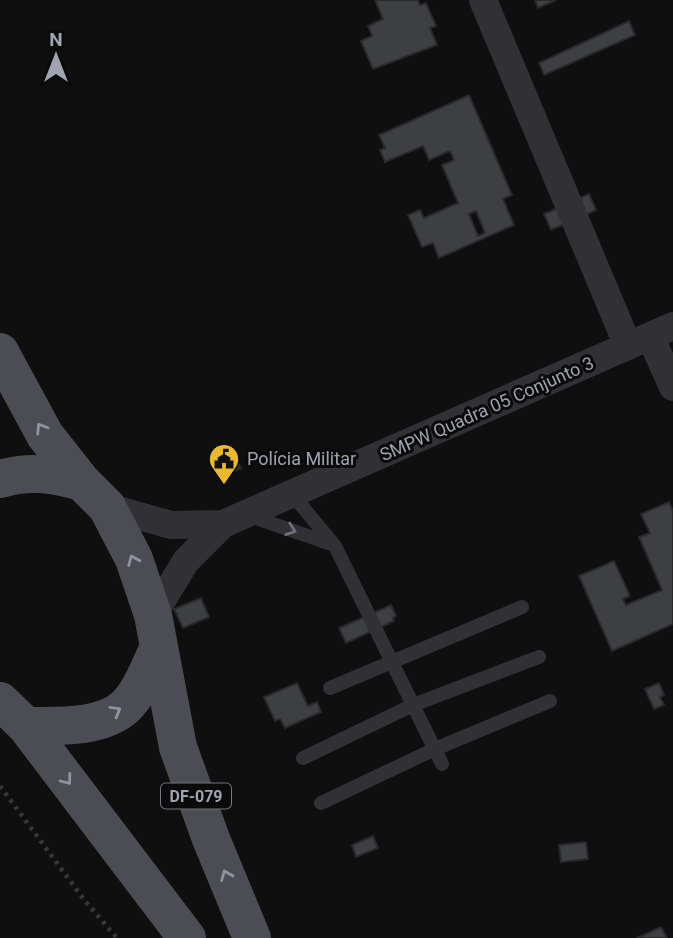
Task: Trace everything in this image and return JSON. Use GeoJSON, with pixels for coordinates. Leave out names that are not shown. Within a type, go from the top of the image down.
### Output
{"type":"FeatureCollection","features":[{"type":"Feature","properties":{"kind":"main road","name":"DF-079"},"geometry":{"type":"LineString","coordinates":[[0,352],[45,435],[95,494],[134,559],[155,632],[178,747],[211,839],[252,938]]}},
{"type":"Feature","properties":{"kind":"main road"},"geometry":{"type":"LineString","coordinates":[[0,479],[19,473],[45,472],[95,494]]}},
{"type":"Feature","properties":{"kind":"main road"},"geometry":{"type":"LineString","coordinates":[[13,713],[62,726],[93,722],[125,707],[155,632]]}},
{"type":"Feature","properties":{"kind":"main road"},"geometry":{"type":"LineString","coordinates":[[13,713],[187,938]]}},
{"type":"Feature","properties":{"kind":"street"},"geometry":{"type":"LineString","coordinates":[[483,0],[651,336],[673,387]]}},
{"type":"Feature","properties":{"kind":"street","name":"SMPW Quadra 05 Conjunto 3"},"geometry":{"type":"LineString","coordinates":[[235,519],[651,336]]}},
{"type":"Feature","properties":{"kind":"street"},"geometry":{"type":"LineString","coordinates":[[95,494],[171,526],[235,519]]}},
{"type":"Feature","properties":{"kind":"street"},"geometry":{"type":"LineString","coordinates":[[155,632],[186,561],[235,519]]}},
{"type":"Feature","properties":{"kind":"lane"},"geometry":{"type":"LineString","coordinates":[[291,493],[335,546],[442,764]]}},
{"type":"Feature","properties":{"kind":"lane"},"geometry":{"type":"LineString","coordinates":[[235,519],[335,546]]}},
{"type":"Feature","properties":{"kind":"lane"},"geometry":{"type":"LineString","coordinates":[[330,688],[522,607]]}},
{"type":"Feature","properties":{"kind":"lane"},"geometry":{"type":"LineString","coordinates":[[303,758],[413,705],[539,656]]}},
{"type":"Feature","properties":{"kind":"lane"},"geometry":{"type":"LineString","coordinates":[[321,803],[435,749],[550,701]]}},
{"type":"Feature","properties":{"kind":"path"},"geometry":{"type":"LineString","coordinates":[[0,786],[85,901],[117,938]]}},
{"type":"Feature","properties":{"kind":"building"},"geometry":{"type":"Polygon","coordinates":[[[375,0],[418,0],[420,5],[426,3],[436,26],[430,28],[437,45],[373,69],[361,41],[372,36],[368,26],[383,19],[375,0]]]}},
{"type":"Feature","properties":{"kind":"building"},"geometry":{"type":"Polygon","coordinates":[[[535,0],[556,0],[538,8],[535,0]]]}},
{"type":"Feature","properties":{"kind":"building"},"geometry":{"type":"Polygon","coordinates":[[[629,21],[635,35],[544,75],[539,63],[629,21]]]}},
{"type":"Feature","properties":{"kind":"building"},"geometry":{"type":"Polygon","coordinates":[[[469,95],[512,195],[503,199],[514,225],[439,258],[433,243],[422,247],[408,215],[420,210],[424,218],[458,203],[442,165],[454,160],[450,151],[429,160],[423,146],[385,162],[380,150],[385,148],[379,135],[469,95]],[[476,211],[469,214],[478,236],[485,233],[476,211]]]}},
{"type":"Feature","properties":{"kind":"building"},"geometry":{"type":"Polygon","coordinates":[[[589,194],[596,210],[551,230],[544,214],[589,194]]]}},
{"type":"Feature","properties":{"kind":"building"},"geometry":{"type":"Polygon","coordinates":[[[231,450],[241,468],[224,476],[218,455],[231,450]]]}},
{"type":"Feature","properties":{"kind":"building"},"geometry":{"type":"Polygon","coordinates":[[[669,502],[673,511],[673,624],[612,651],[579,576],[614,561],[630,596],[623,599],[626,605],[662,590],[639,537],[650,533],[641,514],[669,502]]]}},
{"type":"Feature","properties":{"kind":"building"},"geometry":{"type":"Polygon","coordinates":[[[201,598],[209,617],[183,628],[174,609],[201,598]]]}},
{"type":"Feature","properties":{"kind":"building"},"geometry":{"type":"Polygon","coordinates":[[[391,605],[396,616],[394,621],[346,643],[339,628],[391,605]]]}},
{"type":"Feature","properties":{"kind":"building"},"geometry":{"type":"Polygon","coordinates":[[[297,683],[308,706],[317,702],[321,712],[285,728],[280,719],[275,721],[264,697],[297,683]]]}},
{"type":"Feature","properties":{"kind":"building"},"geometry":{"type":"Polygon","coordinates":[[[659,683],[664,695],[660,697],[664,705],[654,709],[645,689],[659,683]]]}},
{"type":"Feature","properties":{"kind":"building"},"geometry":{"type":"Polygon","coordinates":[[[373,836],[378,848],[356,857],[352,845],[373,836]]]}},
{"type":"Feature","properties":{"kind":"building"},"geometry":{"type":"Polygon","coordinates":[[[586,842],[588,859],[561,862],[559,845],[586,842]]]}},
{"type":"Feature","properties":{"kind":"building"},"geometry":{"type":"Polygon","coordinates":[[[661,927],[667,938],[637,938],[661,927]]]}},
{"type":"Feature","properties":{"kind":"place","name":"Polícia Militar"},"geometry":{"type":"Point","coordinates":[224,486]}}]}
